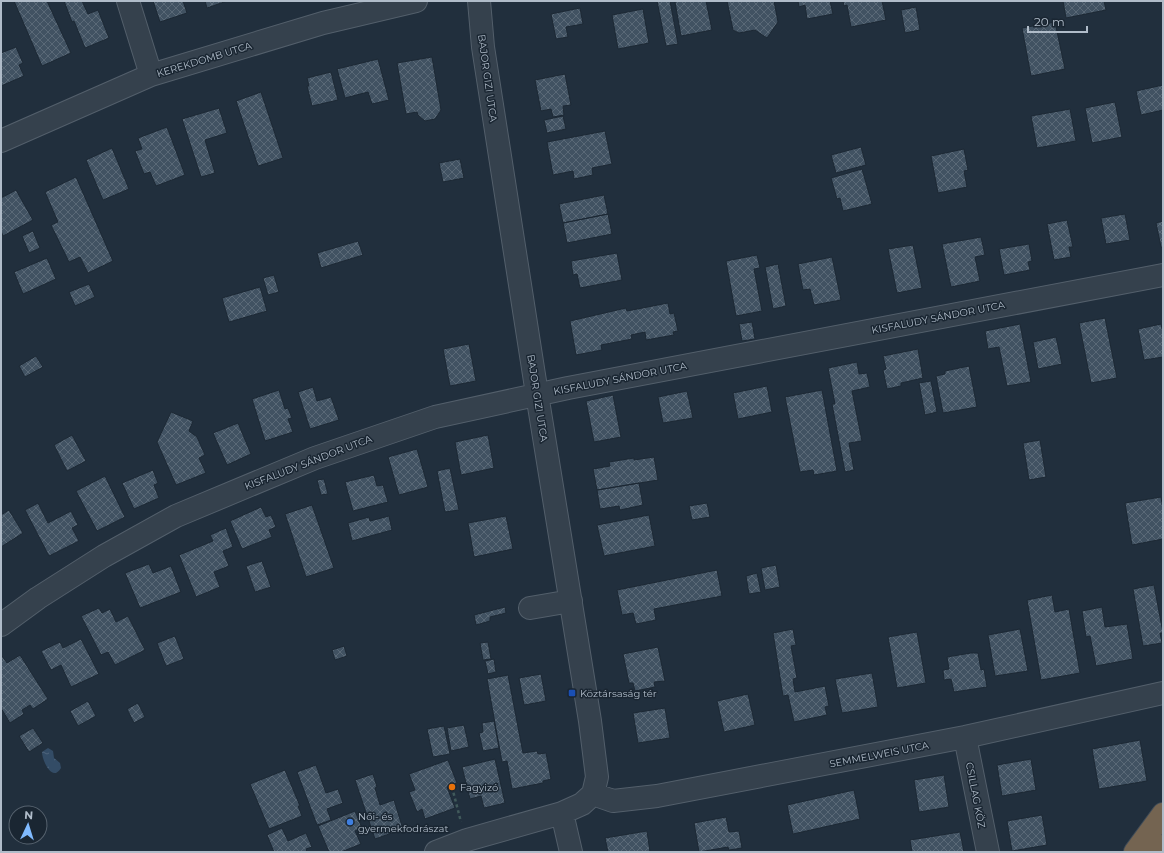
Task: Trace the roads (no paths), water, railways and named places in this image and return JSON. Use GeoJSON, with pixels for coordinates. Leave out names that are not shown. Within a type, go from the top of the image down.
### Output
{"type":"FeatureCollection","features":[{"type":"Feature","properties":{"kind":"highway"},"geometry":{"type":"LineString","coordinates":[[1135,852],[1163,814]]}},
{"type":"Feature","properties":{"kind":"highway"},"geometry":{"type":"LineString","coordinates":[[1158,852],[1163,846]]}},
{"type":"Feature","properties":{"kind":"street"},"geometry":{"type":"LineString","coordinates":[[128,1],[151,75]]}},
{"type":"Feature","properties":{"kind":"street","name":"KEREKDOMB UTCA"},"geometry":{"type":"LineString","coordinates":[[1,141],[151,75],[323,23],[416,1]]}},
{"type":"Feature","properties":{"kind":"street","name":"BAJOR GIZI UTCA"},"geometry":{"type":"LineString","coordinates":[[479,1],[483,47],[595,754],[597,777],[593,794]]}},
{"type":"Feature","properties":{"kind":"street","name":"KISFALUDY SÁNDOR UTCA"},"geometry":{"type":"LineString","coordinates":[[1,624],[38,598],[104,556],[176,516],[315,458],[435,417],[537,394],[1163,275]]}},
{"type":"Feature","properties":{"kind":"street"},"geometry":{"type":"LineString","coordinates":[[530,608],[571,600]]}},
{"type":"Feature","properties":{"kind":"street","name":"SEMMELWEIS UTCA"},"geometry":{"type":"LineString","coordinates":[[593,794],[613,801],[657,796],[965,737],[1163,693]]}},
{"type":"Feature","properties":{"kind":"street","name":"CSILLAG KÖZ"},"geometry":{"type":"LineString","coordinates":[[965,737],[988,852]]}},
{"type":"Feature","properties":{"kind":"street"},"geometry":{"type":"LineString","coordinates":[[436,852],[467,840],[562,813],[582,804],[593,794]]}},
{"type":"Feature","properties":{"kind":"street"},"geometry":{"type":"LineString","coordinates":[[562,813],[571,852]]}},
{"type":"Feature","properties":{"kind":"water"},"geometry":{"type":"Polygon","coordinates":[[[48,748],[53,751],[54,758],[60,763],[61,768],[58,772],[54,773],[48,769],[42,756],[42,752],[48,748]]]}},
{"type":"Feature","properties":{"kind":"place","name":"Köztársaság tér"},"geometry":{"type":"Point","coordinates":[572,693]}},
{"type":"Feature","properties":{"kind":"place","name":"Fagyizó"},"geometry":{"type":"Point","coordinates":[452,787]}},
{"type":"Feature","properties":{"kind":"place","name":"Női- és gyermekfodrászat"},"geometry":{"type":"Point","coordinates":[350,822]}}]}
